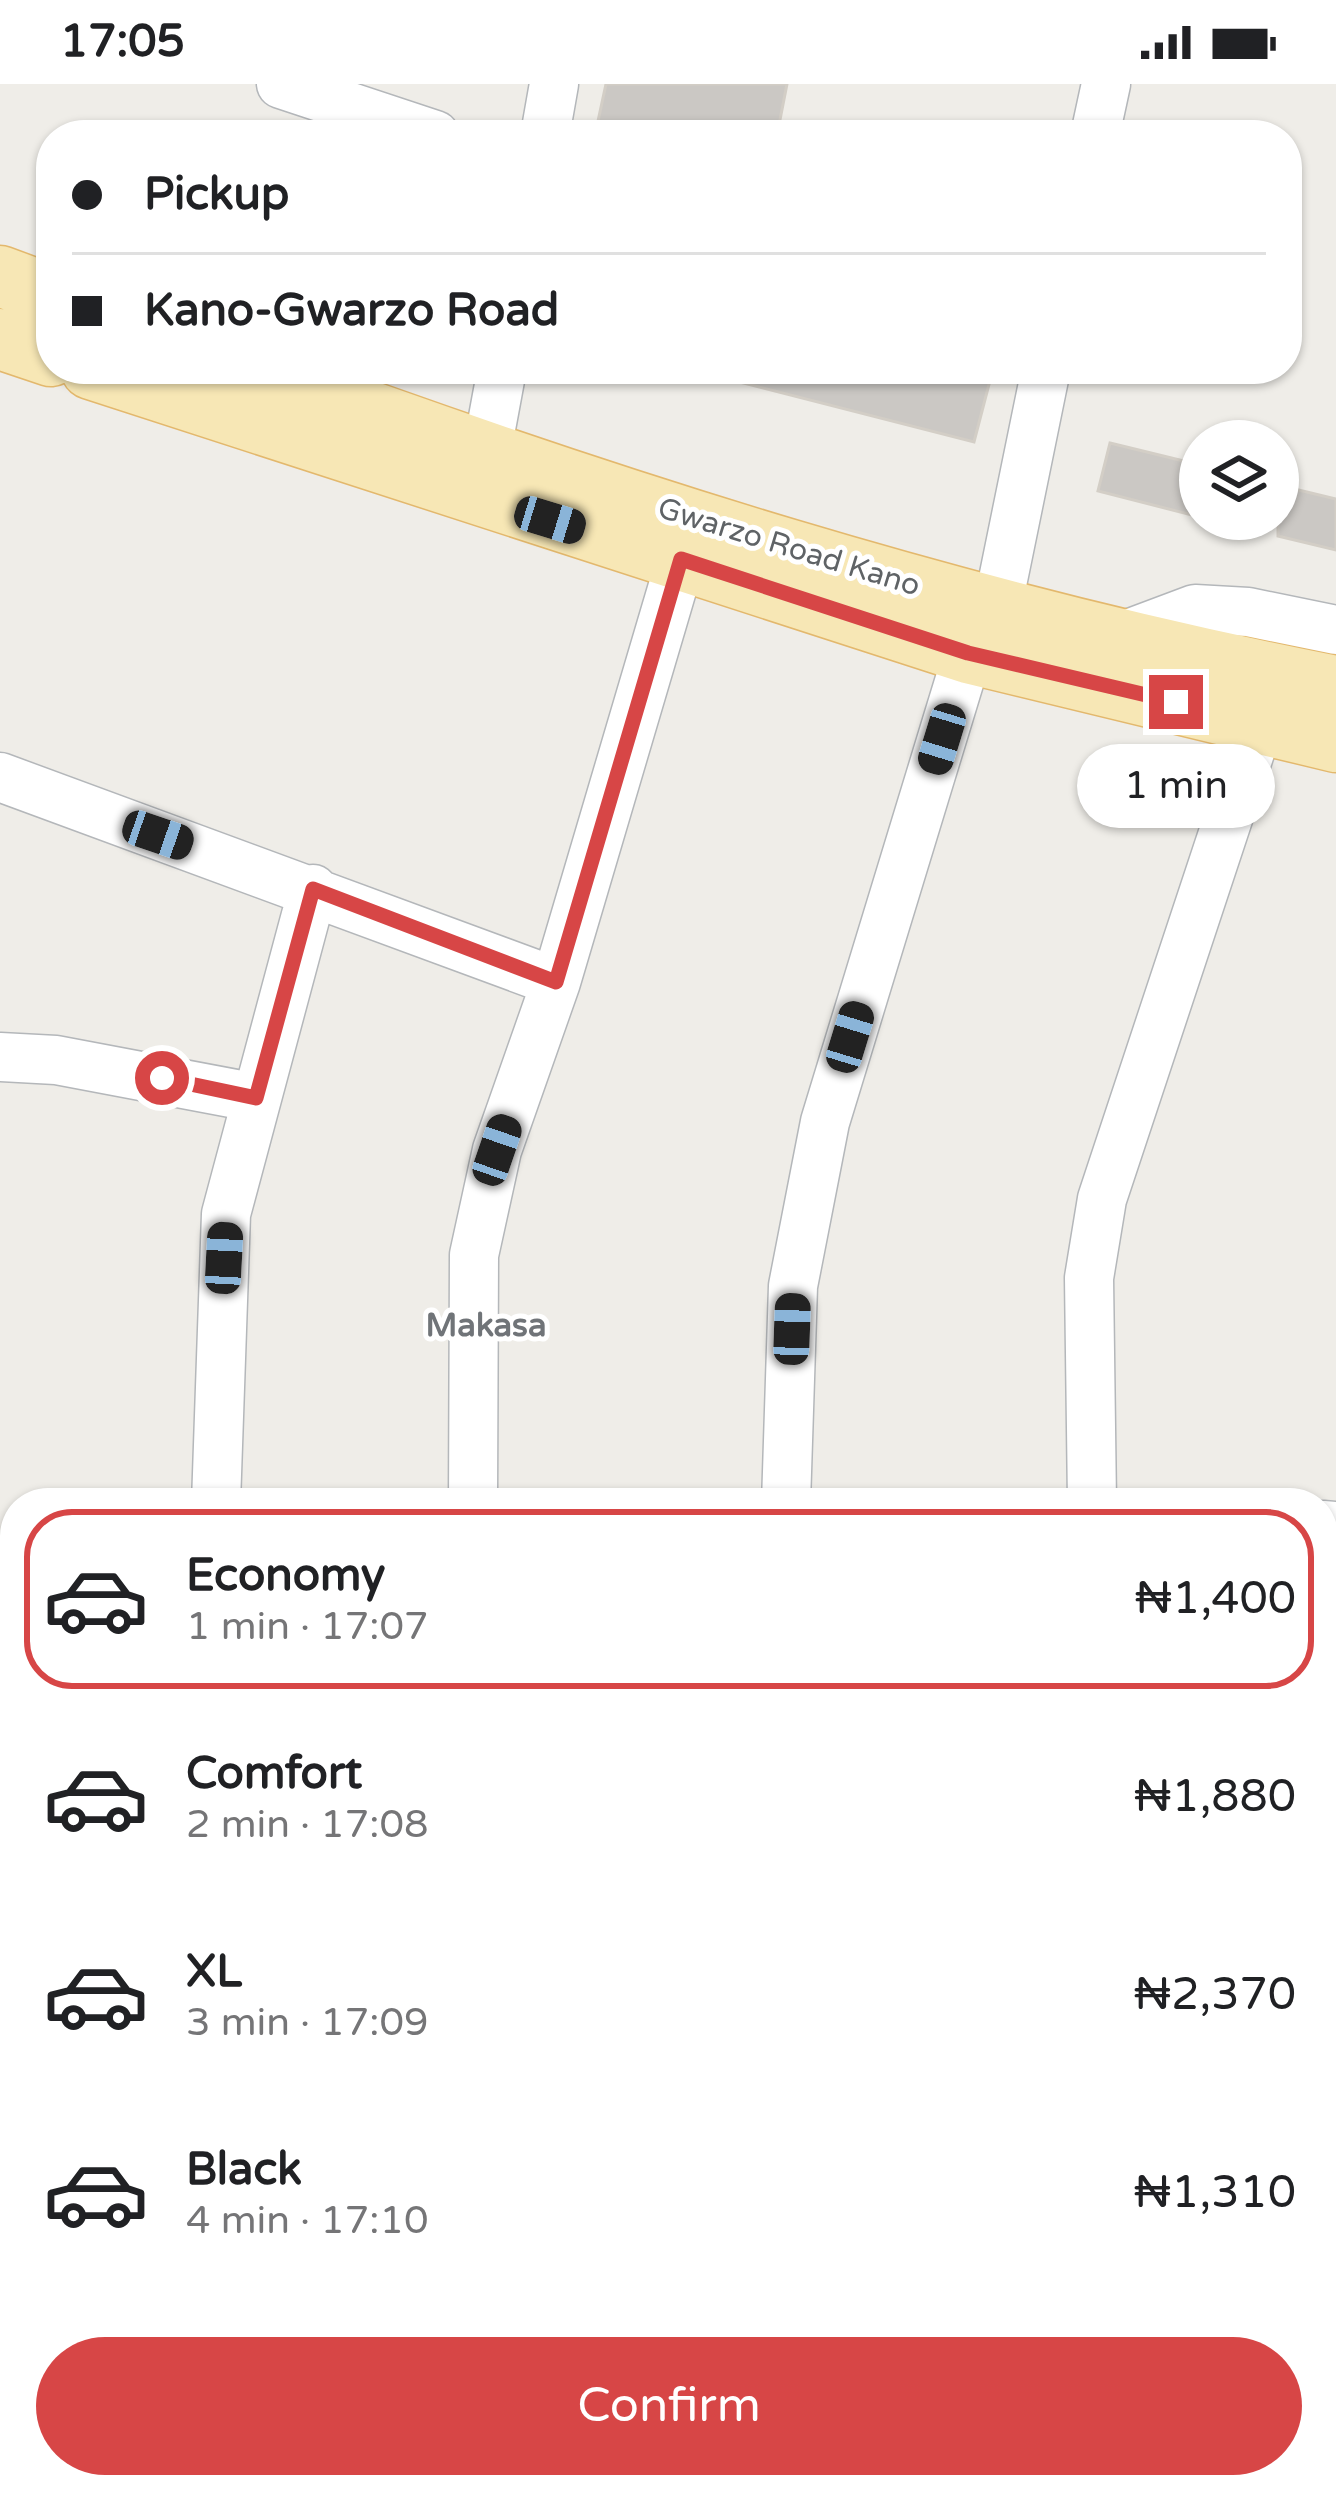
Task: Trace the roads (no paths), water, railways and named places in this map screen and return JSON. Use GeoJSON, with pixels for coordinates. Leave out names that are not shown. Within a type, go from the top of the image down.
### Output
{"type":"FeatureCollection","features":[{"type":"Feature","properties":{"kind":"main road"},"geometry":{"type":"LineString","coordinates":[[0,276],[36,289]]}},
{"type":"Feature","properties":{"kind":"main road"},"geometry":{"type":"LineString","coordinates":[[0,339],[36,351]]}},
{"type":"Feature","properties":{"kind":"main road"},"geometry":{"type":"LineString","coordinates":[[138,384],[681,559],[982,631],[1260,722],[1336,742]]}},
{"type":"Feature","properties":{"kind":"main road","name":"Gwarzo Road Kano"},"geometry":{"type":"LineString","coordinates":[[297,384],[761,542],[982,631],[1115,639],[1336,686]]}},
{"type":"Feature","properties":{"kind":"street"},"geometry":{"type":"LineString","coordinates":[[281,84],[390,120]]}},
{"type":"Feature","properties":{"kind":"street"},"geometry":{"type":"LineString","coordinates":[[548,120],[554,84]]}},
{"type":"Feature","properties":{"kind":"street"},"geometry":{"type":"LineString","coordinates":[[1098,120],[1106,84]]}},
{"type":"Feature","properties":{"kind":"street"},"geometry":{"type":"LineString","coordinates":[[488,450],[499,384]]}},
{"type":"Feature","properties":{"kind":"street"},"geometry":{"type":"LineString","coordinates":[[786,1488],[793,1286],[825,1122],[982,631],[1042,384]]}},
{"type":"Feature","properties":{"kind":"street"},"geometry":{"type":"LineString","coordinates":[[473,1488],[474,1255],[497,1150],[556,982],[681,559]]}},
{"type":"Feature","properties":{"kind":"street"},"geometry":{"type":"LineString","coordinates":[[1115,639],[1195,609],[1248,612],[1336,630]]}},
{"type":"Feature","properties":{"kind":"street"},"geometry":{"type":"LineString","coordinates":[[1093,1488],[1089,1278],[1102,1198],[1260,722]]}},
{"type":"Feature","properties":{"kind":"street"},"geometry":{"type":"LineString","coordinates":[[0,777],[556,982]]}},
{"type":"Feature","properties":{"kind":"street"},"geometry":{"type":"LineString","coordinates":[[217,1488],[226,1214],[313,889]]}},
{"type":"Feature","properties":{"kind":"street"},"geometry":{"type":"LineString","coordinates":[[0,1057],[56,1060],[256,1098]]}},
{"type":"Feature","properties":{"kind":"district","name":"Makasa"},"geometry":{"type":"Point","coordinates":[486,1325]}}]}
